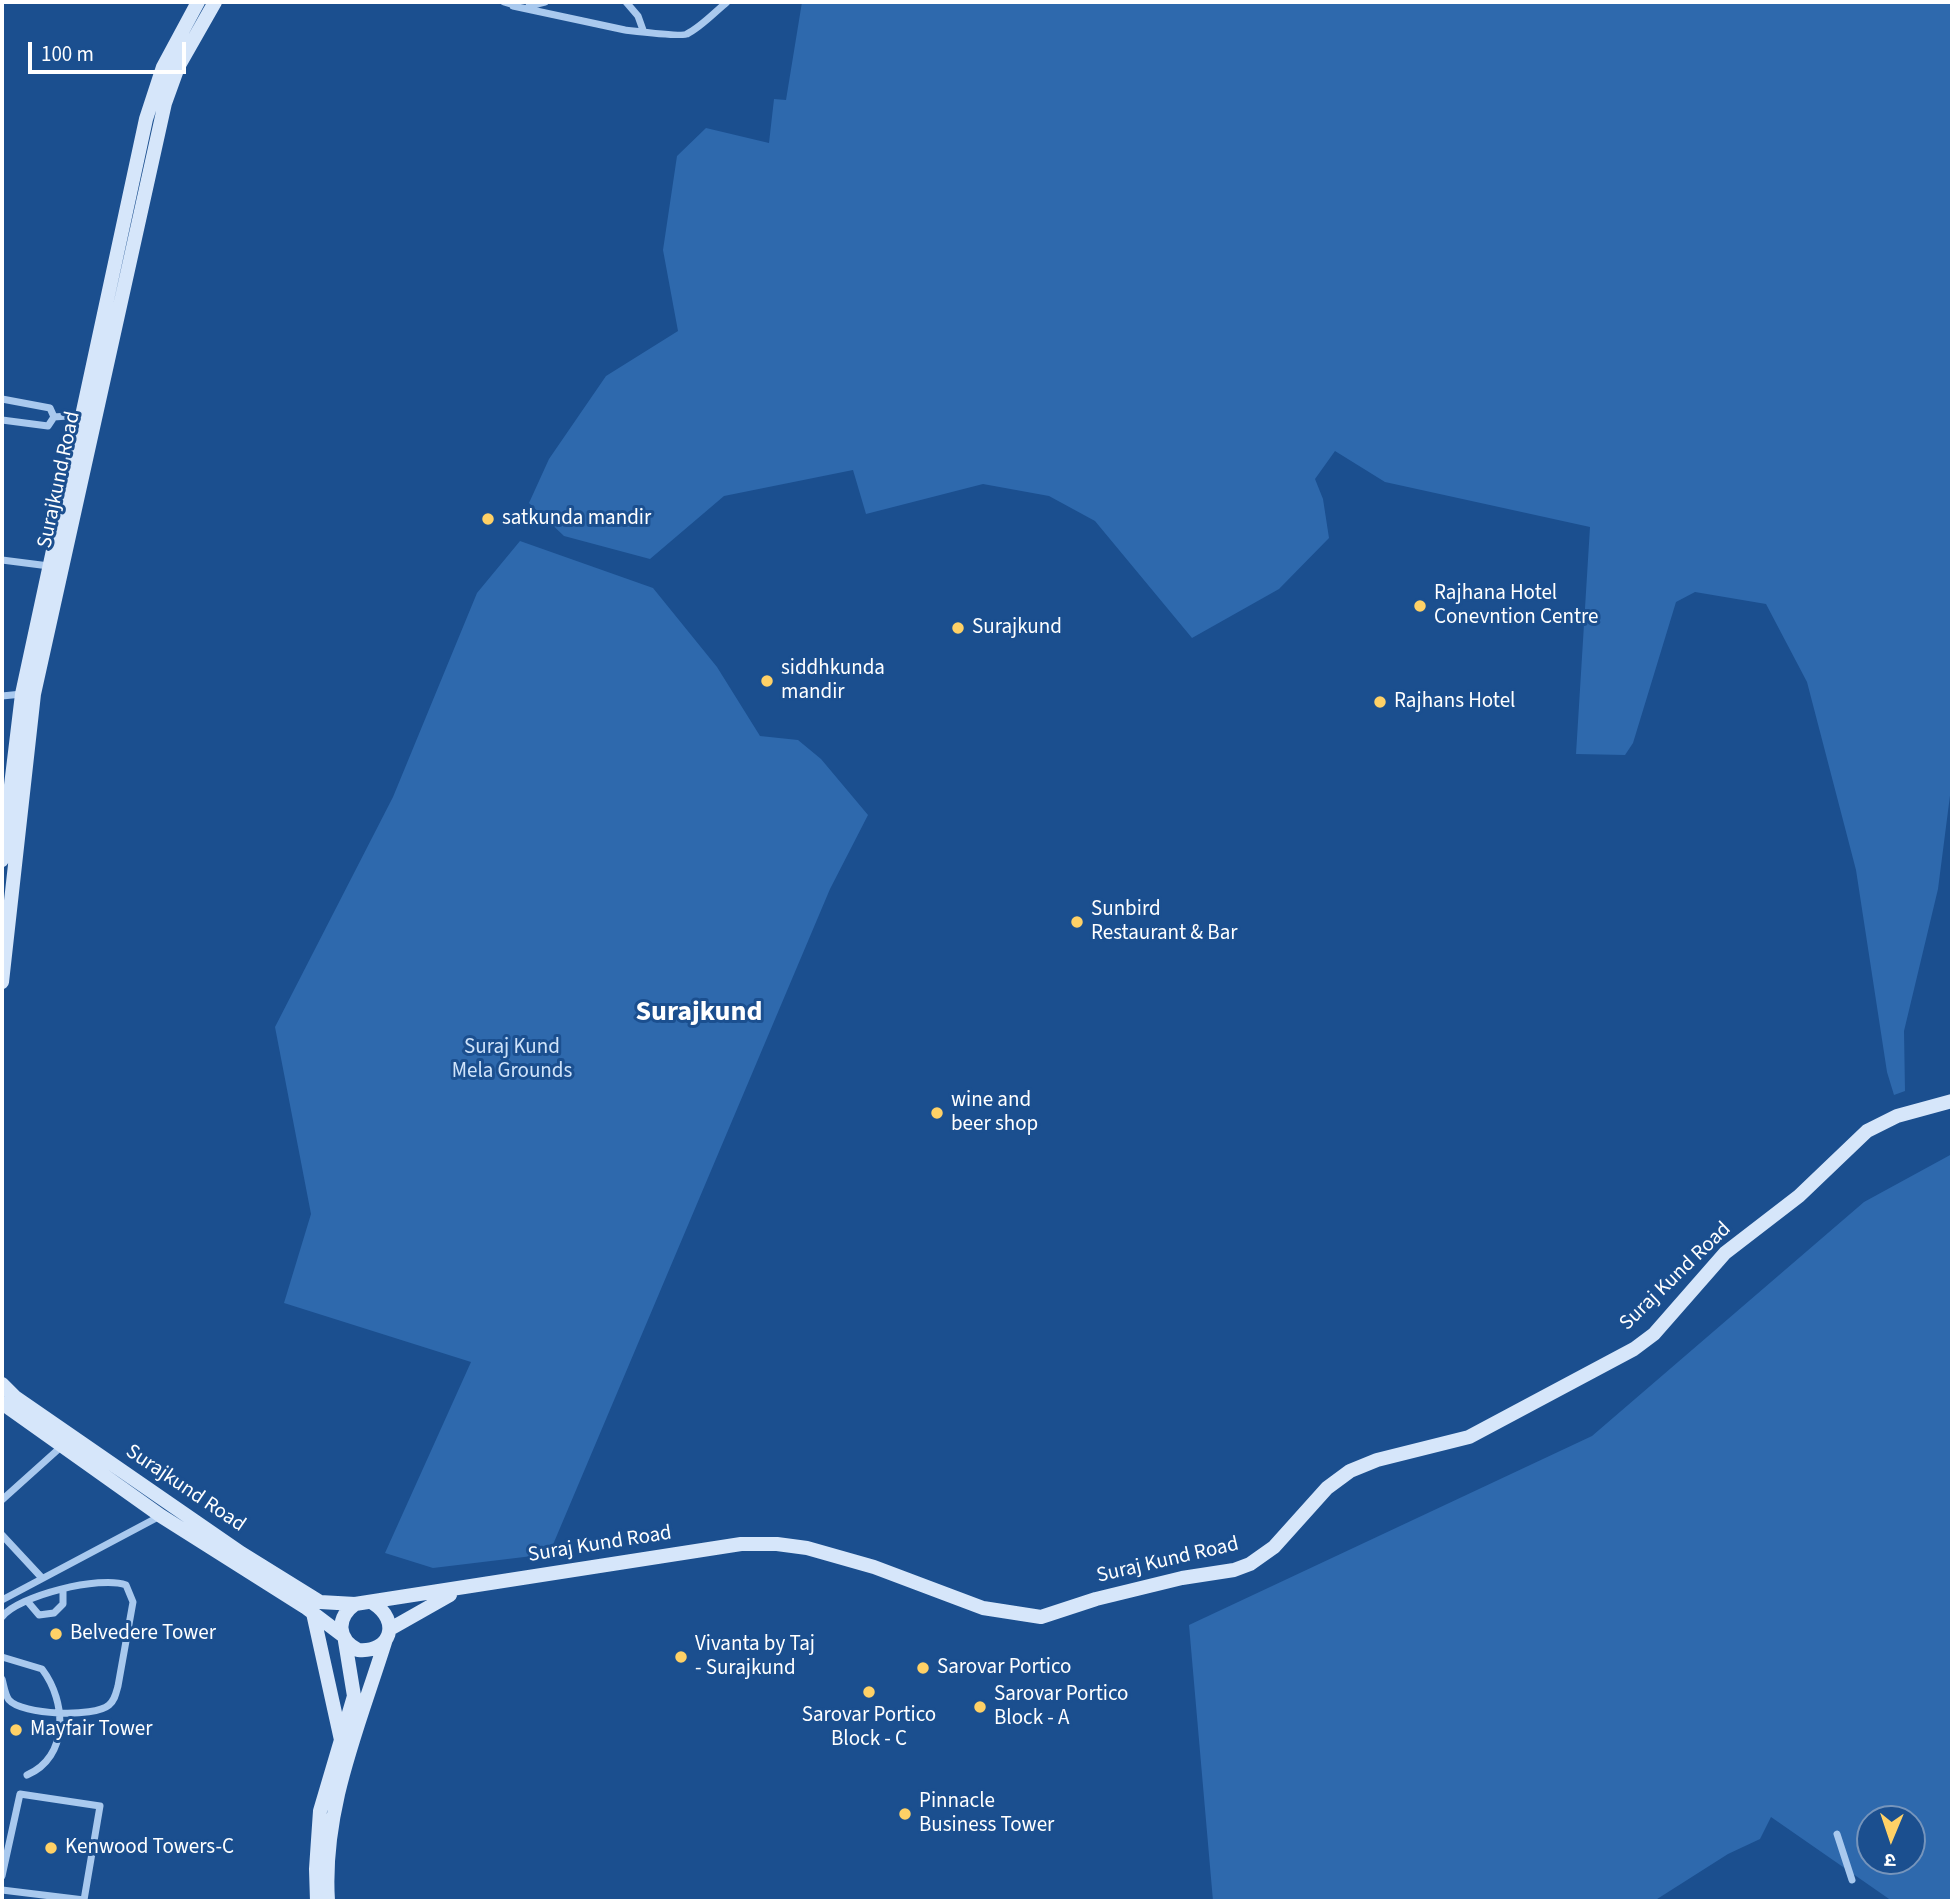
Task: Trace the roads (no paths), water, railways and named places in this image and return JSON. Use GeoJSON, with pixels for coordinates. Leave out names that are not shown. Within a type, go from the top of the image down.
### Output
{"type":"FeatureCollection","features":[{"type":"Feature","properties":{"kind":"main road","name":"Surajkund Road"},"geometry":{"type":"LineString","coordinates":[[2,860],[28,694],[88,416],[148,110],[163,67],[198,2]]}},
{"type":"Feature","properties":{"kind":"main road","name":"Surajkund Road"},"geometry":{"type":"LineString","coordinates":[[51,590],[49,566],[169,88],[215,2]]}},
{"type":"Feature","properties":{"kind":"main road","name":"Surajkund Road"},"geometry":{"type":"LineString","coordinates":[[2,982],[28,694]]}},
{"type":"Feature","properties":{"kind":"main road","name":"Suraj Kund Road"},"geometry":{"type":"LineString","coordinates":[[373,1603],[741,1544],[776,1544],[807,1548],[874,1567],[983,1608],[1029,1618],[1182,1578],[1234,1570],[1263,1557],[1327,1488],[1350,1471],[1377,1460],[1469,1437],[1634,1349],[1654,1334],[1725,1253],[1799,1196],[1867,1131],[1897,1116],[1952,1101]]}},
{"type":"Feature","properties":{"kind":"main road","name":"Surajkund Road"},"geometry":{"type":"LineString","coordinates":[[2,1384],[15,1397],[175,1508],[320,1602],[355,1604]]}},
{"type":"Feature","properties":{"kind":"main road","name":"Surajkund Road"},"geometry":{"type":"LineString","coordinates":[[2,1403],[161,1516],[313,1613],[344,1638]]}},
{"type":"Feature","properties":{"kind":"main road"},"geometry":{"type":"LineString","coordinates":[[344,1638],[358,1650],[377,1648],[388,1634],[464,1588]]}},
{"type":"Feature","properties":{"kind":"main road"},"geometry":{"type":"LineString","coordinates":[[317,1901],[320,1811],[354,1696],[344,1638],[344,1614],[355,1604],[373,1603],[387,1615],[388,1634],[334,1801],[327,1846],[328,1901]]}},
{"type":"Feature","properties":{"kind":"main road"},"geometry":{"type":"LineString","coordinates":[[313,1613],[341,1741]]}},
{"type":"Feature","properties":{"kind":"street"},"geometry":{"type":"LineString","coordinates":[[504,2],[625,30],[684,36],[727,2]]}},
{"type":"Feature","properties":{"kind":"street"},"geometry":{"type":"LineString","coordinates":[[513,6],[534,6],[545,2]]}},
{"type":"Feature","properties":{"kind":"street"},"geometry":{"type":"LineString","coordinates":[[626,2],[638,16],[643,30]]}},
{"type":"Feature","properties":{"kind":"street"},"geometry":{"type":"LineString","coordinates":[[2,399],[50,408],[54,417]]}},
{"type":"Feature","properties":{"kind":"street"},"geometry":{"type":"LineString","coordinates":[[54,417],[88,416]]}},
{"type":"Feature","properties":{"kind":"street"},"geometry":{"type":"LineString","coordinates":[[2,420],[48,426],[54,417]]}},
{"type":"Feature","properties":{"kind":"street"},"geometry":{"type":"LineString","coordinates":[[2,560],[49,566]]}},
{"type":"Feature","properties":{"kind":"street"},"geometry":{"type":"LineString","coordinates":[[2,696],[28,694]]}},
{"type":"Feature","properties":{"kind":"street"},"geometry":{"type":"LineString","coordinates":[[2,1500],[62,1446]]}},
{"type":"Feature","properties":{"kind":"street"},"geometry":{"type":"LineString","coordinates":[[2,1600],[175,1508]]}},
{"type":"Feature","properties":{"kind":"street"},"geometry":{"type":"LineString","coordinates":[[2,1535],[42,1578]]}},
{"type":"Feature","properties":{"kind":"street"},"geometry":{"type":"LineString","coordinates":[[2,1617],[14,1606],[85,1583],[116,1581],[126,1584],[133,1602],[115,1698],[106,1708],[84,1713],[18,1706],[10,1700],[2,1679]]}},
{"type":"Feature","properties":{"kind":"street"},"geometry":{"type":"LineString","coordinates":[[28,1602],[39,1615],[54,1613],[63,1604],[63,1590]]}},
{"type":"Feature","properties":{"kind":"street"},"geometry":{"type":"LineString","coordinates":[[2,1657],[42,1669],[58,1711],[57,1747],[43,1765],[27,1775]]}},
{"type":"Feature","properties":{"kind":"street"},"geometry":{"type":"LineString","coordinates":[[2,1876],[20,1794],[100,1806],[84,1900],[2,1890]]}},
{"type":"Feature","properties":{"kind":"street"},"geometry":{"type":"LineString","coordinates":[[1837,1834],[1852,1880]]}},
{"type":"Feature","properties":{"kind":"place","name":"satkunda mandir"},"geometry":{"type":"Point","coordinates":[488,519]}},
{"type":"Feature","properties":{"kind":"place","name":"Rajhana Hotel Conevntion Centre"},"geometry":{"type":"Point","coordinates":[1420,606]}},
{"type":"Feature","properties":{"kind":"place","name":"Surajkund"},"geometry":{"type":"Point","coordinates":[958,628]}},
{"type":"Feature","properties":{"kind":"place","name":"siddhkunda mandir"},"geometry":{"type":"Point","coordinates":[767,681]}},
{"type":"Feature","properties":{"kind":"place","name":"Rajhans Hotel"},"geometry":{"type":"Point","coordinates":[1380,702]}},
{"type":"Feature","properties":{"kind":"place","name":"Sunbird Restaurant & Bar"},"geometry":{"type":"Point","coordinates":[1077,922]}},
{"type":"Feature","properties":{"kind":"place","name":"wine and beer shop"},"geometry":{"type":"Point","coordinates":[937,1113]}},
{"type":"Feature","properties":{"kind":"place","name":"Belvedere Tower"},"geometry":{"type":"Point","coordinates":[56,1634]}},
{"type":"Feature","properties":{"kind":"place","name":"Vivanta by Taj - Surajkund"},"geometry":{"type":"Point","coordinates":[681,1657]}},
{"type":"Feature","properties":{"kind":"place","name":"Sarovar Portico"},"geometry":{"type":"Point","coordinates":[923,1668]}},
{"type":"Feature","properties":{"kind":"place","name":"Sarovar Portico Block - C"},"geometry":{"type":"Point","coordinates":[869,1692]}},
{"type":"Feature","properties":{"kind":"place","name":"Sarovar Portico Block - A"},"geometry":{"type":"Point","coordinates":[980,1707]}},
{"type":"Feature","properties":{"kind":"place","name":"Mayfair Tower"},"geometry":{"type":"Point","coordinates":[16,1730]}},
{"type":"Feature","properties":{"kind":"place","name":"Pinnacle Business Tower"},"geometry":{"type":"Point","coordinates":[905,1814]}},
{"type":"Feature","properties":{"kind":"place","name":"Kenwood Towers-C"},"geometry":{"type":"Point","coordinates":[51,1848]}},
{"type":"Feature","properties":{"kind":"district","name":"Surajkund"},"geometry":{"type":"Point","coordinates":[699,1014]}},
{"type":"Feature","properties":{"kind":"park label","name":"Suraj Kund Mela Grounds"},"geometry":{"type":"Point","coordinates":[512,1060]}}]}
